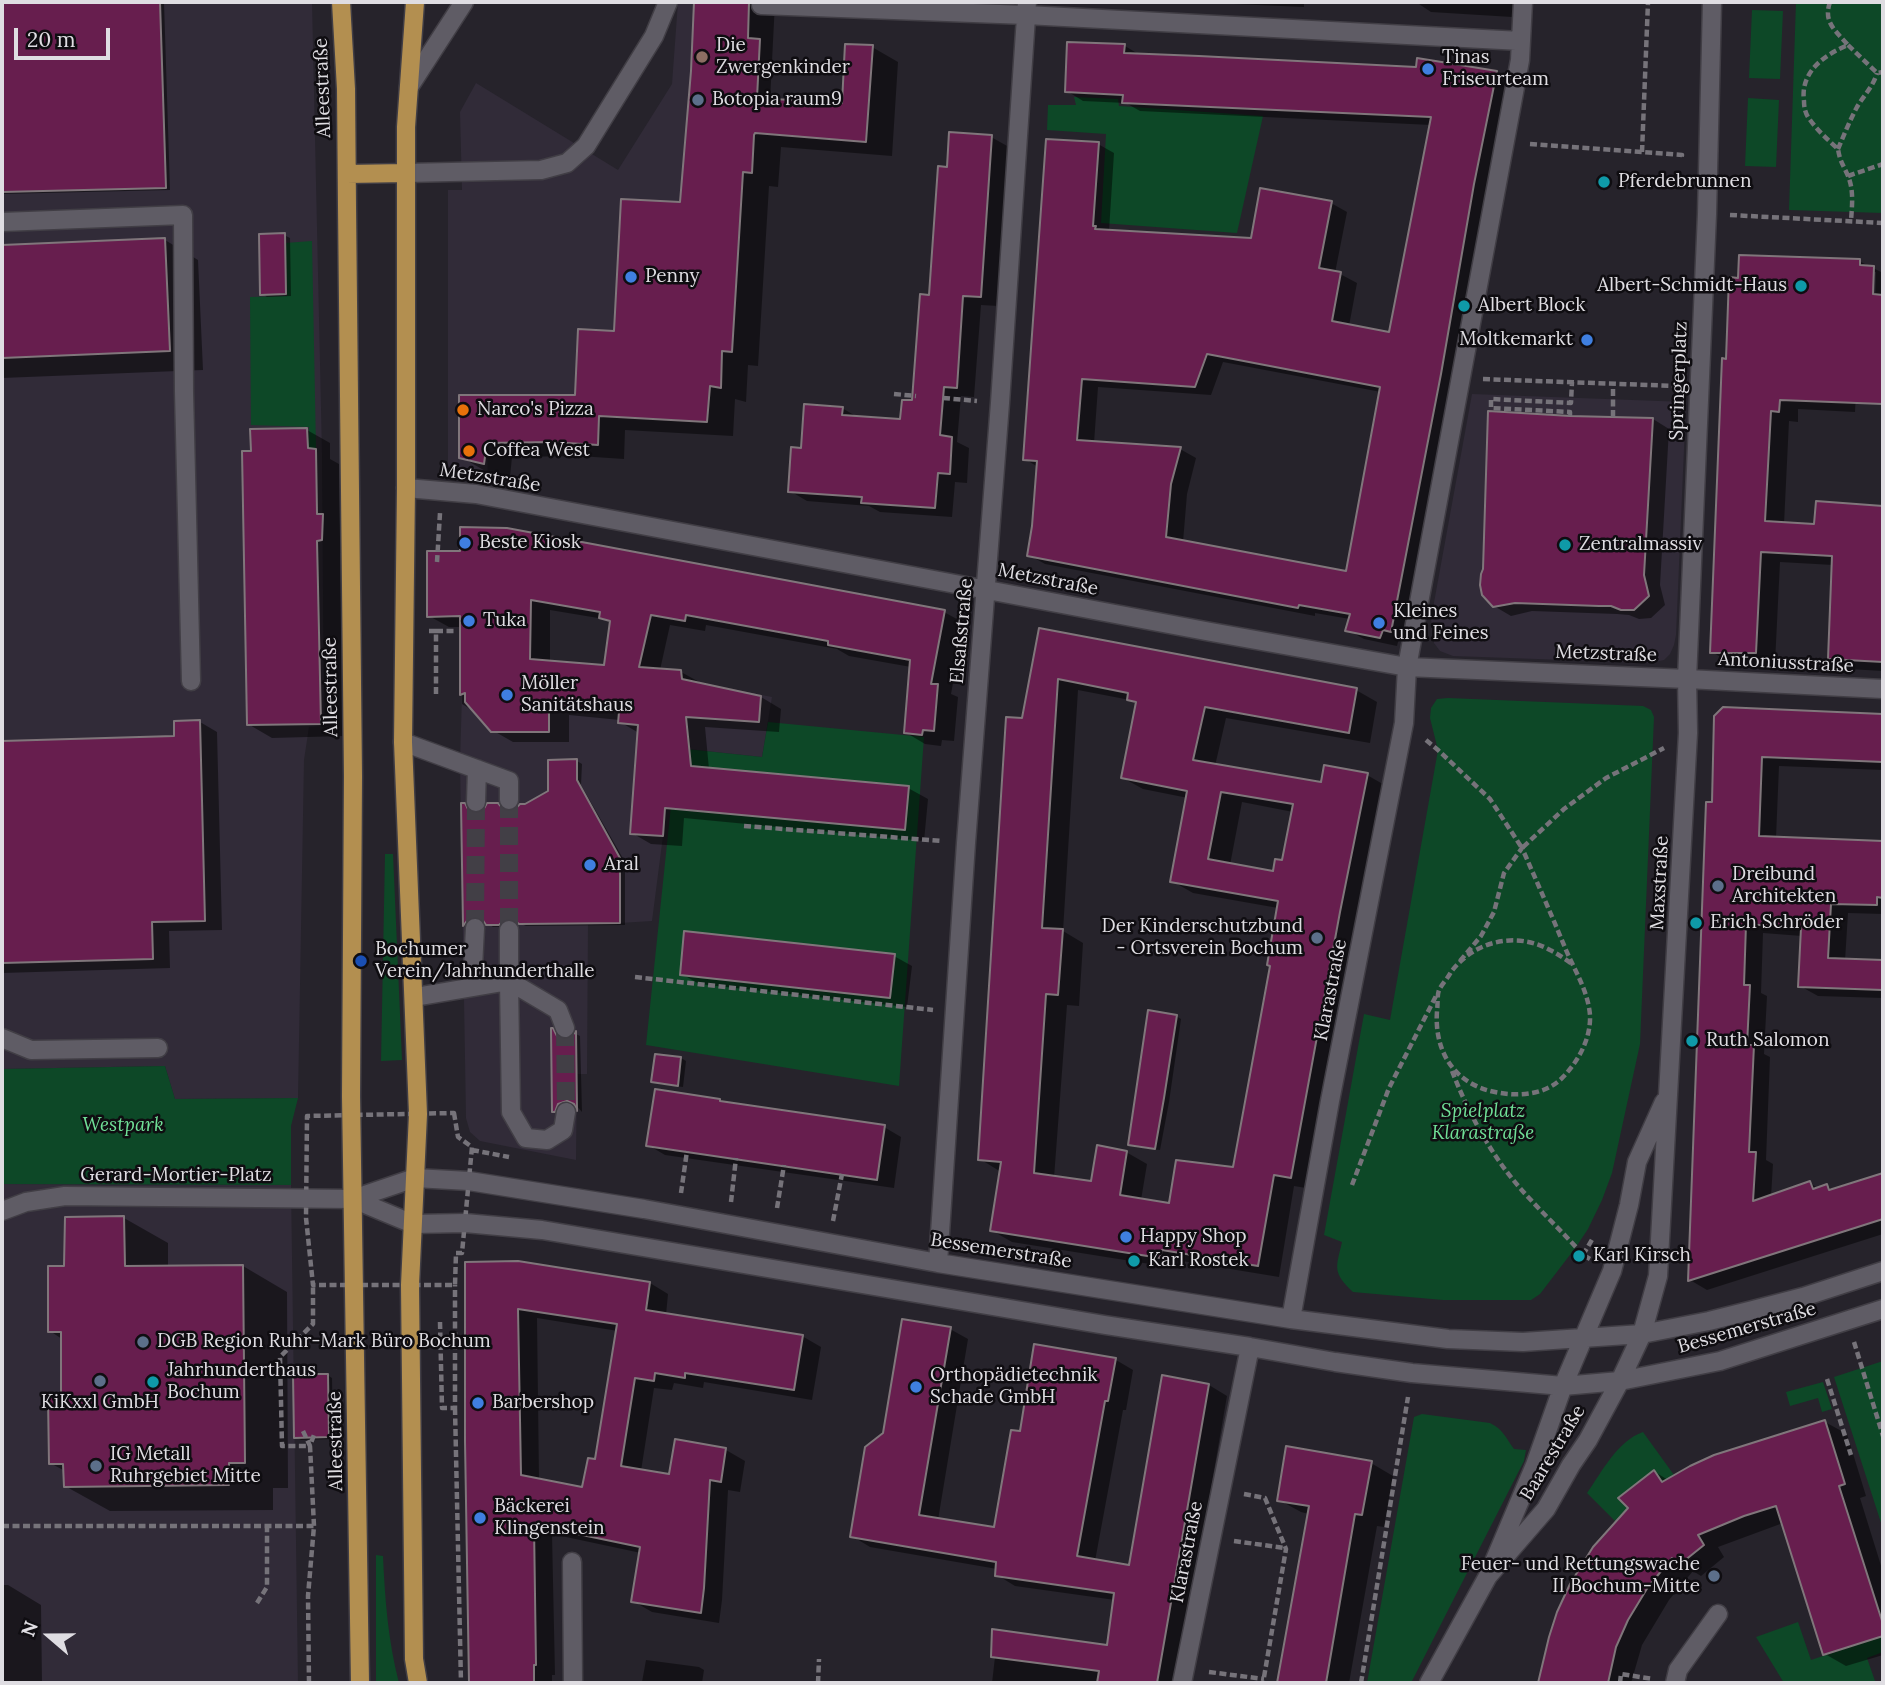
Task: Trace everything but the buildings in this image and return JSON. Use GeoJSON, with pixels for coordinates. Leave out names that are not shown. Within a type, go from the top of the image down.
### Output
{"type":"FeatureCollection","features":[{"type":"Feature","properties":{"kind":"main road","name":"Alleestraße"},"geometry":{"type":"LineString","coordinates":[[341,2],[347,174],[353,776],[351,1069],[360,1683]]}},
{"type":"Feature","properties":{"kind":"main road"},"geometry":{"type":"LineString","coordinates":[[415,2],[406,127],[403,742],[418,1114],[410,1305],[414,1659],[418,1683]]}},
{"type":"Feature","properties":{"kind":"main road"},"geometry":{"type":"LineString","coordinates":[[347,174],[406,173]]}},
{"type":"Feature","properties":{"kind":"street"},"geometry":{"type":"LineString","coordinates":[[410,87],[464,2]]}},
{"type":"Feature","properties":{"kind":"street"},"geometry":{"type":"LineString","coordinates":[[406,173],[541,170],[567,163],[586,146],[593,135],[654,36],[668,2]]}},
{"type":"Feature","properties":{"kind":"street"},"geometry":{"type":"LineString","coordinates":[[1407,667],[1520,60],[1523,2]]}},
{"type":"Feature","properties":{"kind":"street","name":"Springerplatz"},"geometry":{"type":"LineString","coordinates":[[1687,679],[1707,214],[1712,2]]}},
{"type":"Feature","properties":{"kind":"street"},"geometry":{"type":"LineString","coordinates":[[761,5],[1026,8],[1521,41]]}},
{"type":"Feature","properties":{"kind":"street","name":"Elsaßstraße"},"geometry":{"type":"LineString","coordinates":[[938,1263],[1026,8]]}},
{"type":"Feature","properties":{"kind":"street"},"geometry":{"type":"LineString","coordinates":[[2,222],[183,215],[191,681]]}},
{"type":"Feature","properties":{"kind":"street","name":"Metzstraße"},"geometry":{"type":"LineString","coordinates":[[406,488],[476,494],[1407,667],[1687,679]]}},
{"type":"Feature","properties":{"kind":"street","name":"Klarastraße"},"geometry":{"type":"LineString","coordinates":[[1291,1320],[1404,723],[1407,667]]}},
{"type":"Feature","properties":{"kind":"street","name":"Antoniusstraße"},"geometry":{"type":"LineString","coordinates":[[1687,679],[1883,689]]}},
{"type":"Feature","properties":{"kind":"street","name":"Maxstraße"},"geometry":{"type":"LineString","coordinates":[[1642,1334],[1658,1276],[1688,733],[1687,679]]}},
{"type":"Feature","properties":{"kind":"street"},"geometry":{"type":"LineString","coordinates":[[403,742],[509,781],[509,800]]}},
{"type":"Feature","properties":{"kind":"street"},"geometry":{"type":"LineString","coordinates":[[476,802],[477,769]]}},
{"type":"Feature","properties":{"kind":"street"},"geometry":{"type":"LineString","coordinates":[[472,987],[475,928]]}},
{"type":"Feature","properties":{"kind":"street"},"geometry":{"type":"LineString","coordinates":[[509,930],[511,1112],[527,1138],[547,1140],[563,1130],[566,1112]]}},
{"type":"Feature","properties":{"kind":"street"},"geometry":{"type":"LineString","coordinates":[[415,997],[509,981],[558,1010],[565,1028]]}},
{"type":"Feature","properties":{"kind":"street"},"geometry":{"type":"LineString","coordinates":[[2,1038],[31,1050],[158,1048]]}},
{"type":"Feature","properties":{"kind":"street","name":"Maxstraße"},"geometry":{"type":"LineString","coordinates":[[1583,1338],[1612,1271],[1637,1162],[1669,1089]]}},
{"type":"Feature","properties":{"kind":"street"},"geometry":{"type":"LineString","coordinates":[[353,1199],[415,1178]]}},
{"type":"Feature","properties":{"kind":"street","name":"Bessemerstraße"},"geometry":{"type":"LineString","coordinates":[[415,1178],[487,1183],[938,1263],[1291,1320],[1448,1339],[1523,1342],[1642,1334],[1709,1321],[1803,1297],[1883,1271]]}},
{"type":"Feature","properties":{"kind":"street","name":"Gerard-Mortier-Platz"},"geometry":{"type":"LineString","coordinates":[[2,1211],[26,1202],[65,1196],[353,1199]]}},
{"type":"Feature","properties":{"kind":"street"},"geometry":{"type":"LineString","coordinates":[[353,1199],[413,1224]]}},
{"type":"Feature","properties":{"kind":"street","name":"Bessemerstraße"},"geometry":{"type":"LineString","coordinates":[[413,1224],[465,1223],[542,1230],[1078,1321],[1412,1373],[1563,1386],[1620,1381],[1720,1361],[1883,1309]]}},
{"type":"Feature","properties":{"kind":"street"},"geometry":{"type":"LineString","coordinates":[[1620,1381],[1642,1334]]}},
{"type":"Feature","properties":{"kind":"street"},"geometry":{"type":"LineString","coordinates":[[1563,1386],[1583,1338]]}},
{"type":"Feature","properties":{"kind":"street","name":"Klarastraße"},"geometry":{"type":"LineString","coordinates":[[1183,1676],[1250,1347]]}},
{"type":"Feature","properties":{"kind":"street","name":"Baarestraße"},"geometry":{"type":"LineString","coordinates":[[1488,1576],[1546,1509],[1620,1381]]}},
{"type":"Feature","properties":{"kind":"street","name":"Baarestraße"},"geometry":{"type":"LineString","coordinates":[[1429,1683],[1488,1576],[1539,1456],[1563,1386]]}},
{"type":"Feature","properties":{"kind":"street"},"geometry":{"type":"LineString","coordinates":[[572,1562],[573,1683]]}},
{"type":"Feature","properties":{"kind":"street"},"geometry":{"type":"LineString","coordinates":[[1675,1683],[1678,1670],[1718,1614]]}},
{"type":"Feature","properties":{"kind":"path"},"geometry":{"type":"LineString","coordinates":[[1642,152],[1648,2]]}},
{"type":"Feature","properties":{"kind":"path"},"geometry":{"type":"LineString","coordinates":[[1830,2],[1827,14],[1830,24],[1848,45],[1880,73],[1863,96],[1838,149],[1840,163],[1848,176],[1853,199],[1851,221]]}},
{"type":"Feature","properties":{"kind":"path"},"geometry":{"type":"LineString","coordinates":[[1838,149],[1819,132],[1805,114],[1802,91],[1810,70],[1837,49],[1848,45]]}},
{"type":"Feature","properties":{"kind":"path"},"geometry":{"type":"LineString","coordinates":[[1505,142],[1682,155],[1681,167]]}},
{"type":"Feature","properties":{"kind":"path"},"geometry":{"type":"LineString","coordinates":[[1848,176],[1883,164]]}},
{"type":"Feature","properties":{"kind":"path"},"geometry":{"type":"LineString","coordinates":[[1707,214],[1883,223]]}},
{"type":"Feature","properties":{"kind":"path"},"geometry":{"type":"LineString","coordinates":[[1462,376],[1481,379],[1699,387]]}},
{"type":"Feature","properties":{"kind":"path"},"geometry":{"type":"LineString","coordinates":[[1570,416],[1570,412],[1491,408],[1491,399],[1571,403],[1572,382]]}},
{"type":"Feature","properties":{"kind":"path"},"geometry":{"type":"LineString","coordinates":[[1613,384],[1613,417]]}},
{"type":"Feature","properties":{"kind":"path"},"geometry":{"type":"LineString","coordinates":[[894,394],[916,396]]}},
{"type":"Feature","properties":{"kind":"path"},"geometry":{"type":"LineString","coordinates":[[943,398],[1000,402]]}},
{"type":"Feature","properties":{"kind":"path"},"geometry":{"type":"LineString","coordinates":[[436,631],[454,631]]}},
{"type":"Feature","properties":{"kind":"path"},"geometry":{"type":"LineString","coordinates":[[436,638],[436,697]]}},
{"type":"Feature","properties":{"kind":"path"},"geometry":{"type":"LineString","coordinates":[[1404,723],[1438,750],[1490,799],[1522,848],[1584,988],[1590,1015],[1587,1039],[1576,1063],[1558,1083],[1535,1093],[1510,1096],[1487,1091],[1464,1080],[1451,1066]]}},
{"type":"Feature","properties":{"kind":"path"},"geometry":{"type":"LineString","coordinates":[[1352,1185],[1389,1088],[1438,990],[1480,936],[1494,912],[1504,873],[1522,848],[1564,809],[1606,778],[1688,733]]}},
{"type":"Feature","properties":{"kind":"path"},"geometry":{"type":"LineString","coordinates":[[744,826],[966,843]]}},
{"type":"Feature","properties":{"kind":"path"},"geometry":{"type":"LineString","coordinates":[[1460,961],[1478,948],[1496,941],[1512,940],[1548,949],[1572,964]]}},
{"type":"Feature","properties":{"kind":"path"},"geometry":{"type":"LineString","coordinates":[[635,976],[954,1013]]}},
{"type":"Feature","properties":{"kind":"path"},"geometry":{"type":"LineString","coordinates":[[1438,990],[1436,1022],[1440,1044],[1462,1096],[1490,1146],[1518,1186],[1583,1255],[1612,1271]]}},
{"type":"Feature","properties":{"kind":"path"},"geometry":{"type":"LineString","coordinates":[[472,1150],[512,1158]]}},
{"type":"Feature","properties":{"kind":"path"},"geometry":{"type":"LineString","coordinates":[[677,1215],[687,1151]]}},
{"type":"Feature","properties":{"kind":"path"},"geometry":{"type":"LineString","coordinates":[[728,1224],[736,1158]]}},
{"type":"Feature","properties":{"kind":"path"},"geometry":{"type":"LineString","coordinates":[[773,1233],[784,1166]]}},
{"type":"Feature","properties":{"kind":"path"},"geometry":{"type":"LineString","coordinates":[[828,1242],[842,1174]]}},
{"type":"Feature","properties":{"kind":"path"},"geometry":{"type":"LineString","coordinates":[[310,1446],[282,1446],[280,1357],[313,1324],[313,1285]]}},
{"type":"Feature","properties":{"kind":"path"},"geometry":{"type":"LineString","coordinates":[[455,1285],[461,1683]]}},
{"type":"Feature","properties":{"kind":"path"},"geometry":{"type":"LineString","coordinates":[[1847,1321],[1883,1436]]}},
{"type":"Feature","properties":{"kind":"path"},"geometry":{"type":"LineString","coordinates":[[440,1322],[442,1408],[456,1408]]}},
{"type":"Feature","properties":{"kind":"path"},"geometry":{"type":"LineString","coordinates":[[1361,1683],[1412,1373]]}},
{"type":"Feature","properties":{"kind":"path"},"geometry":{"type":"LineString","coordinates":[[1827,1379],[1852,1455]]}},
{"type":"Feature","properties":{"kind":"path"},"geometry":{"type":"LineString","coordinates":[[303,1431],[310,1446],[314,1526],[309,1596],[309,1683]]}},
{"type":"Feature","properties":{"kind":"path"},"geometry":{"type":"LineString","coordinates":[[310,1446],[315,1432]]}},
{"type":"Feature","properties":{"kind":"path"},"geometry":{"type":"LineString","coordinates":[[1183,1676],[1263,1681],[1286,1549],[1265,1498],[1221,1490]]}},
{"type":"Feature","properties":{"kind":"path"},"geometry":{"type":"LineString","coordinates":[[257,1603],[267,1587],[267,1525]]}},
{"type":"Feature","properties":{"kind":"path"},"geometry":{"type":"LineString","coordinates":[[2,1526],[314,1526]]}},
{"type":"Feature","properties":{"kind":"path"},"geometry":{"type":"LineString","coordinates":[[1211,1538],[1286,1549]]}},
{"type":"Feature","properties":{"kind":"path"},"geometry":{"type":"LineString","coordinates":[[818,1683],[819,1659]]}},
{"type":"Feature","properties":{"kind":"path"},"geometry":{"type":"LineString","coordinates":[[1620,1683],[1621,1674],[1675,1683]]}},
{"type":"Feature","properties":{"kind":"shaded area"},"geometry":{"type":"Polygon","coordinates":[[[2,2],[312,2],[322,453],[324,726],[309,727],[304,760],[298,1098],[175,1099],[165,1066],[2,1069],[2,2]]]}},
{"type":"Feature","properties":{"kind":"shaded area"},"geometry":{"type":"Polygon","coordinates":[[[678,2],[749,2],[746,37],[760,39],[755,135],[744,142],[744,150],[753,151],[752,173],[743,173],[732,352],[722,351],[721,388],[710,386],[707,422],[600,416],[598,445],[552,442],[487,443],[488,480],[448,469],[448,190],[462,190],[460,112],[476,83],[618,170],[672,84],[678,2]]]}},
{"type":"Feature","properties":{"kind":"shaded area"},"geometry":{"type":"Polygon","coordinates":[[[1472,394],[1686,402],[1676,635],[1670,654],[1664,660],[1650,663],[1453,656],[1440,651],[1434,643],[1431,619],[1472,394]]]}},
{"type":"Feature","properties":{"kind":"shaded area"},"geometry":{"type":"Polygon","coordinates":[[[531,660],[681,670],[682,679],[772,697],[762,757],[678,748],[668,754],[663,836],[652,921],[588,925],[587,1074],[577,1074],[576,1160],[480,1141],[470,1132],[466,1118],[460,762],[462,694],[529,694],[531,660]]]}},
{"type":"Feature","properties":{"kind":"shaded area"},"geometry":{"type":"Polygon","coordinates":[[[2,1184],[291,1185],[298,1683],[2,1683],[2,1184]]]}},
{"type":"Feature","properties":{"kind":"green space"},"geometry":{"type":"Polygon","coordinates":[[[1796,2],[1883,2],[1883,213],[1789,210],[1796,2]]]}},
{"type":"Feature","properties":{"kind":"green space"},"geometry":{"type":"Polygon","coordinates":[[[1752,10],[1783,11],[1780,79],[1749,78],[1752,10]]]}},
{"type":"Feature","properties":{"kind":"green space"},"geometry":{"type":"Polygon","coordinates":[[[1074,97],[1118,99],[1119,106],[1263,116],[1237,233],[1101,223],[1106,134],[1047,130],[1048,105],[1076,105],[1074,97]]]}},
{"type":"Feature","properties":{"kind":"green space"},"geometry":{"type":"Polygon","coordinates":[[[1748,98],[1779,100],[1776,167],[1745,166],[1748,98]]]}},
{"type":"Feature","properties":{"kind":"green space"},"geometry":{"type":"Polygon","coordinates":[[[312,241],[316,449],[308,449],[309,427],[251,425],[250,297],[287,296],[285,243],[312,241]]]}},
{"type":"Feature","properties":{"kind":"green space","name":"Spielplatz Klarastraße"},"geometry":{"type":"Polygon","coordinates":[[[1437,699],[1643,706],[1651,710],[1654,717],[1640,1044],[1612,1173],[1602,1200],[1576,1247],[1540,1294],[1531,1300],[1443,1300],[1353,1292],[1337,1269],[1342,1242],[1324,1235],[1364,1014],[1390,1020],[1438,750],[1430,718],[1431,708],[1437,699]]]}},
{"type":"Feature","properties":{"kind":"green space"},"geometry":{"type":"Polygon","coordinates":[[[768,722],[924,737],[899,1086],[646,1045],[677,748],[762,757],[768,722]]]}},
{"type":"Feature","properties":{"kind":"green space"},"geometry":{"type":"Polygon","coordinates":[[[385,854],[393,854],[402,1060],[381,1061],[385,854]]]}},
{"type":"Feature","properties":{"kind":"green space","name":"Westpark"},"geometry":{"type":"Polygon","coordinates":[[[165,1066],[175,1099],[298,1098],[291,1126],[291,1185],[2,1184],[2,1069],[165,1066]]]}},
{"type":"Feature","properties":{"kind":"green space"},"geometry":{"type":"Polygon","coordinates":[[[1883,1361],[1883,1529],[1834,1377],[1883,1361]]]}},
{"type":"Feature","properties":{"kind":"green space"},"geometry":{"type":"Polygon","coordinates":[[[1823,1382],[1832,1409],[1822,1412],[1818,1398],[1790,1406],[1786,1392],[1823,1382]]]}},
{"type":"Feature","properties":{"kind":"green space"},"geometry":{"type":"Polygon","coordinates":[[[1422,1414],[1490,1423],[1501,1431],[1514,1449],[1526,1450],[1524,1461],[1411,1683],[1367,1683],[1414,1417],[1422,1414]]]}},
{"type":"Feature","properties":{"kind":"green space"},"geometry":{"type":"Polygon","coordinates":[[[1643,1432],[1674,1475],[1663,1482],[1654,1470],[1618,1498],[1628,1509],[1615,1521],[1587,1493],[1625,1442],[1643,1432]]]}},
{"type":"Feature","properties":{"kind":"green space"},"geometry":{"type":"Polygon","coordinates":[[[376,1555],[383,1556],[388,1620],[399,1683],[376,1683],[376,1555]]]}},
{"type":"Feature","properties":{"kind":"green space"},"geometry":{"type":"Polygon","coordinates":[[[1798,1622],[1811,1660],[1883,1636],[1883,1652],[1867,1658],[1875,1681],[1784,1683],[1756,1637],[1798,1622]]]}},
{"type":"Feature","properties":{"kind":"tunnel"},"geometry":{"type":"LineString","coordinates":[[509,800],[509,930]]}},
{"type":"Feature","properties":{"kind":"tunnel"},"geometry":{"type":"LineString","coordinates":[[475,928],[476,802]]}},
{"type":"Feature","properties":{"kind":"tunnel"},"geometry":{"type":"LineString","coordinates":[[565,1028],[566,1112]]}},
{"type":"Feature","properties":{"kind":"place","name":"Die Zwergenkinder"},"geometry":{"type":"Point","coordinates":[702,57]}},
{"type":"Feature","properties":{"kind":"place","name":"Tinas Friseurteam"},"geometry":{"type":"Point","coordinates":[1428,69]}},
{"type":"Feature","properties":{"kind":"place","name":"Botopia raum9"},"geometry":{"type":"Point","coordinates":[698,100]}},
{"type":"Feature","properties":{"kind":"place","name":"Pferdebrunnen"},"geometry":{"type":"Point","coordinates":[1604,182]}},
{"type":"Feature","properties":{"kind":"place","name":"Penny"},"geometry":{"type":"Point","coordinates":[631,277]}},
{"type":"Feature","properties":{"kind":"place","name":"Albert-Schmidt-Haus"},"geometry":{"type":"Point","coordinates":[1801,286]}},
{"type":"Feature","properties":{"kind":"place","name":"Albert Block"},"geometry":{"type":"Point","coordinates":[1464,306]}},
{"type":"Feature","properties":{"kind":"place","name":"Moltkemarkt"},"geometry":{"type":"Point","coordinates":[1587,340]}},
{"type":"Feature","properties":{"kind":"place","name":"Narco's Pizza"},"geometry":{"type":"Point","coordinates":[463,410]}},
{"type":"Feature","properties":{"kind":"place","name":"Coffea West"},"geometry":{"type":"Point","coordinates":[469,451]}},
{"type":"Feature","properties":{"kind":"place","name":"Beste Kiosk"},"geometry":{"type":"Point","coordinates":[465,543]}},
{"type":"Feature","properties":{"kind":"place","name":"Zentralmassiv"},"geometry":{"type":"Point","coordinates":[1565,545]}},
{"type":"Feature","properties":{"kind":"place","name":"Tuka"},"geometry":{"type":"Point","coordinates":[469,621]}},
{"type":"Feature","properties":{"kind":"place","name":"Kleines und Feines"},"geometry":{"type":"Point","coordinates":[1379,623]}},
{"type":"Feature","properties":{"kind":"place","name":"Möller Sanitätshaus"},"geometry":{"type":"Point","coordinates":[507,695]}},
{"type":"Feature","properties":{"kind":"place","name":"Aral"},"geometry":{"type":"Point","coordinates":[590,865]}},
{"type":"Feature","properties":{"kind":"place","name":"Dreibund Architekten"},"geometry":{"type":"Point","coordinates":[1718,886]}},
{"type":"Feature","properties":{"kind":"place","name":"Erich Schröder"},"geometry":{"type":"Point","coordinates":[1696,923]}},
{"type":"Feature","properties":{"kind":"place","name":"Der Kinderschutzbund - Ortsverein Bochum"},"geometry":{"type":"Point","coordinates":[1317,938]}},
{"type":"Feature","properties":{"kind":"place","name":"Bochumer Verein/Jahrhunderthalle"},"geometry":{"type":"Point","coordinates":[361,961]}},
{"type":"Feature","properties":{"kind":"place","name":"Ruth Salomon"},"geometry":{"type":"Point","coordinates":[1692,1041]}},
{"type":"Feature","properties":{"kind":"place","name":"Happy Shop"},"geometry":{"type":"Point","coordinates":[1126,1237]}},
{"type":"Feature","properties":{"kind":"place","name":"Karl Kirsch"},"geometry":{"type":"Point","coordinates":[1579,1256]}},
{"type":"Feature","properties":{"kind":"place","name":"Karl Rostek"},"geometry":{"type":"Point","coordinates":[1134,1261]}},
{"type":"Feature","properties":{"kind":"place","name":"DGB Region Ruhr-Mark Büro Bochum"},"geometry":{"type":"Point","coordinates":[143,1342]}},
{"type":"Feature","properties":{"kind":"place","name":"KiKxxl GmbH"},"geometry":{"type":"Point","coordinates":[100,1381]}},
{"type":"Feature","properties":{"kind":"place","name":"Jahrhunderthaus Bochum"},"geometry":{"type":"Point","coordinates":[153,1382]}},
{"type":"Feature","properties":{"kind":"place","name":"Orthopädietechnik Schade GmbH"},"geometry":{"type":"Point","coordinates":[916,1387]}},
{"type":"Feature","properties":{"kind":"place","name":"Barbershop"},"geometry":{"type":"Point","coordinates":[478,1403]}},
{"type":"Feature","properties":{"kind":"place","name":"IG Metall Ruhrgebiet Mitte"},"geometry":{"type":"Point","coordinates":[96,1466]}},
{"type":"Feature","properties":{"kind":"place","name":"Bäckerei Klingenstein"},"geometry":{"type":"Point","coordinates":[480,1518]}},
{"type":"Feature","properties":{"kind":"place","name":"Feuer- und Rettungswache II Bochum-Mitte"},"geometry":{"type":"Point","coordinates":[1714,1576]}}]}
